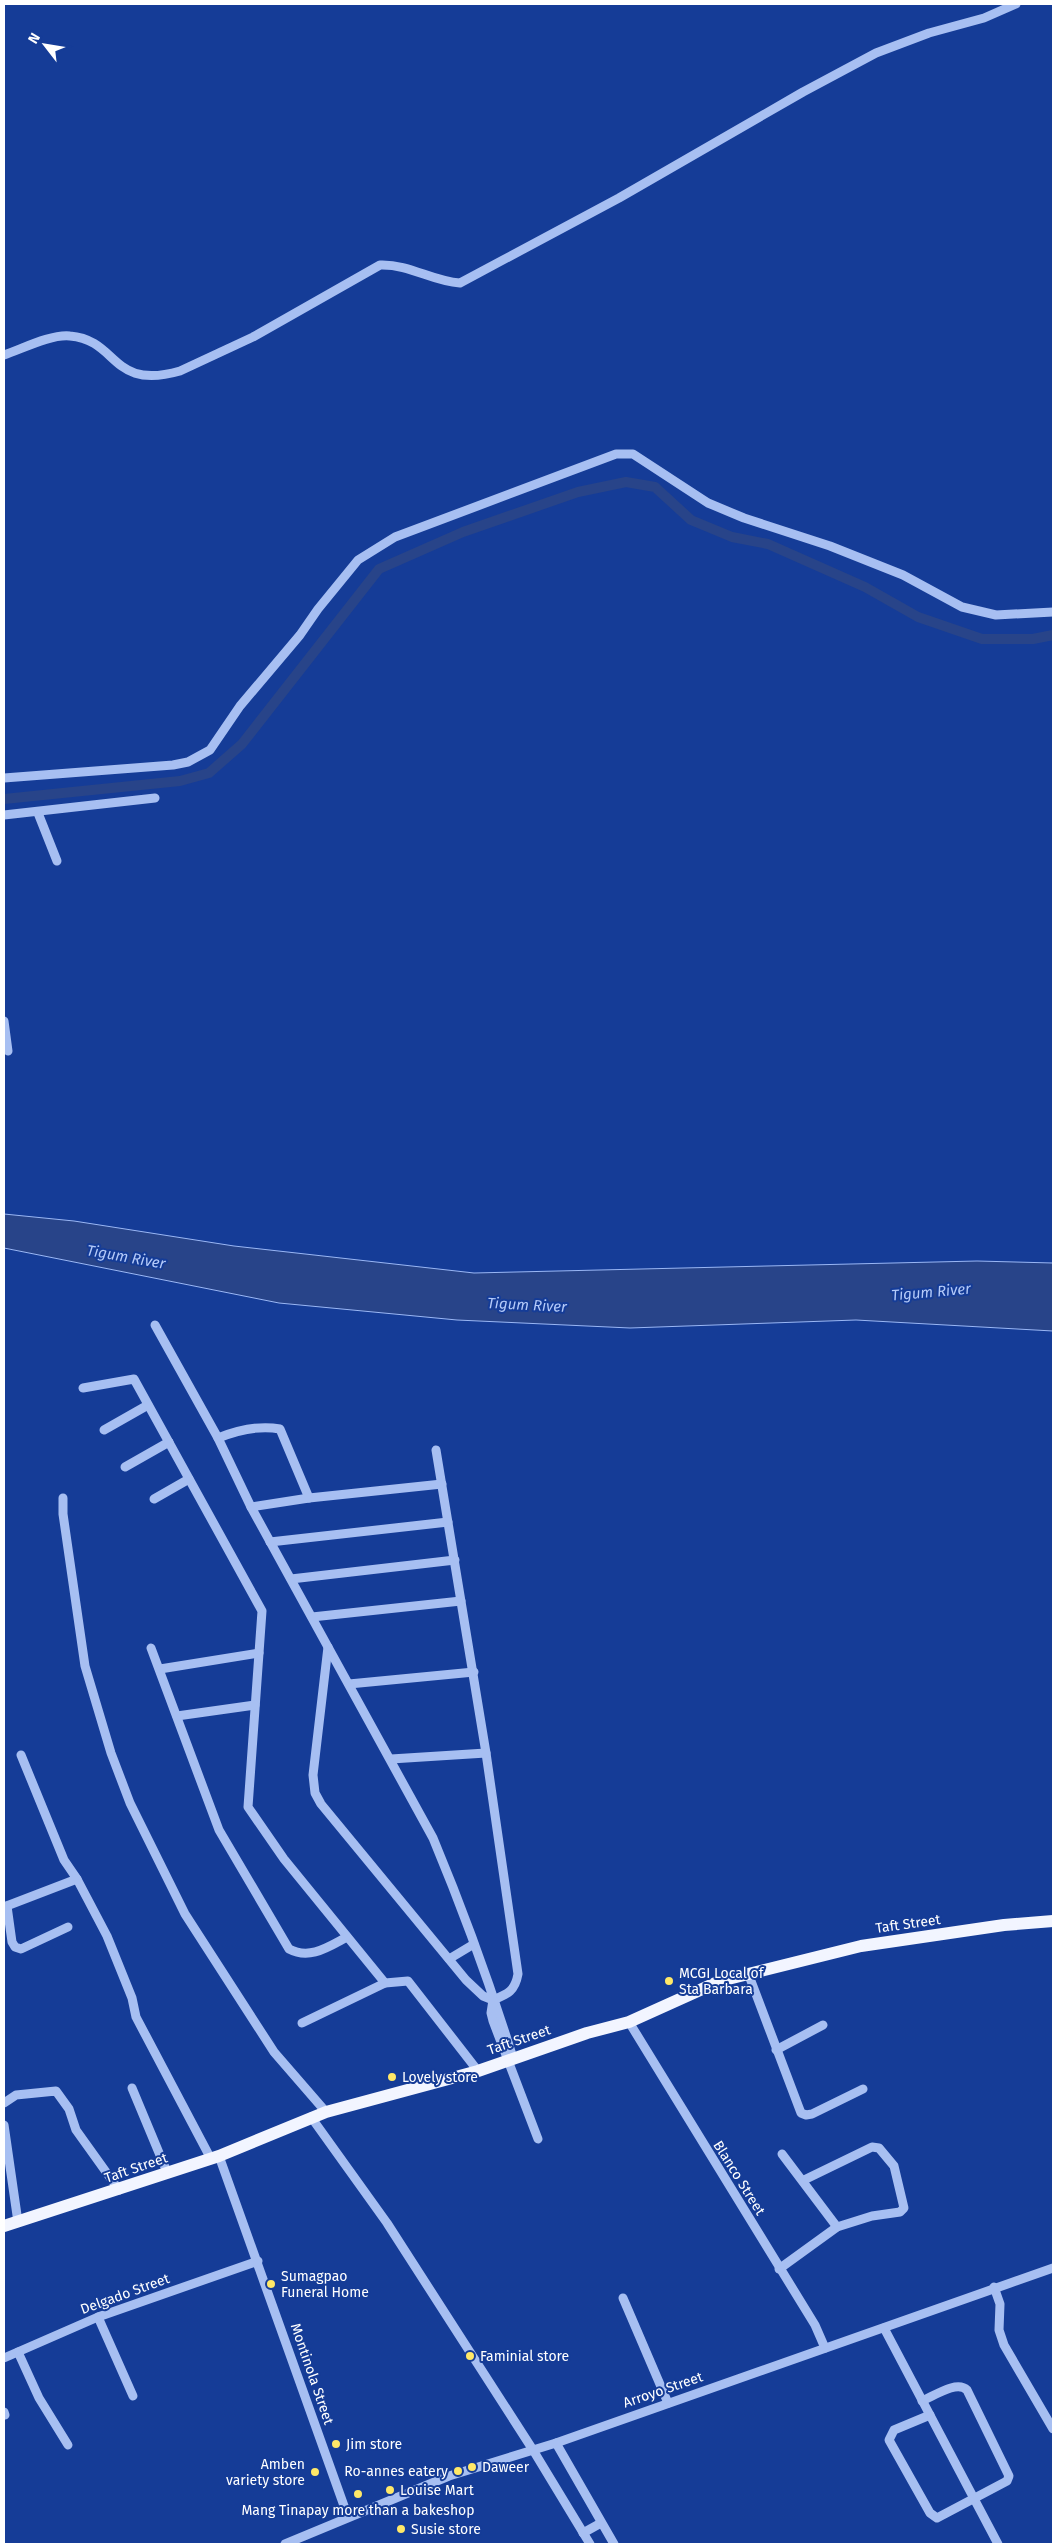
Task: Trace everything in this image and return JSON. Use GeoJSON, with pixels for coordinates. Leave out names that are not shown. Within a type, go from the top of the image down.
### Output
{"type":"FeatureCollection","features":[{"type":"Feature","properties":{"kind":"main road","name":"Taft Street"},"geometry":{"type":"LineString","coordinates":[[4,2226],[215,2158],[326,2112],[478,2071],[587,2033],[629,2022],[720,1981],[861,1946],[1004,1925],[1053,1921]]}},
{"type":"Feature","properties":{"kind":"street"},"geometry":{"type":"LineString","coordinates":[[4,355],[68,335],[87,339],[132,374],[143,376],[167,374],[252,337],[380,265],[400,265],[443,282],[460,283],[619,198],[794,97],[876,53],[929,33],[984,18],[1016,4]]}},
{"type":"Feature","properties":{"kind":"street"},"geometry":{"type":"LineString","coordinates":[[4,778],[173,765],[199,758],[210,750],[240,706],[300,635],[318,609],[353,566],[375,548],[395,537],[616,454],[633,454],[708,503],[744,518],[830,546],[903,575],[962,607],[996,615],[1053,612]]}},
{"type":"Feature","properties":{"kind":"street"},"geometry":{"type":"LineString","coordinates":[[4,815],[38,813],[155,798]]}},
{"type":"Feature","properties":{"kind":"street"},"geometry":{"type":"LineString","coordinates":[[38,813],[56,861]]}},
{"type":"Feature","properties":{"kind":"street"},"geometry":{"type":"LineString","coordinates":[[4,1021],[8,1051]]}},
{"type":"Feature","properties":{"kind":"street"},"geometry":{"type":"LineString","coordinates":[[154,1325],[218,1438],[251,1507],[433,1838],[474,1944],[493,2000],[491,2013],[493,2021],[510,2059],[538,2139]]}},
{"type":"Feature","properties":{"kind":"street"},"geometry":{"type":"LineString","coordinates":[[83,1388],[134,1379],[262,1611],[248,1808],[284,1860],[385,1982]]}},
{"type":"Feature","properties":{"kind":"street"},"geometry":{"type":"LineString","coordinates":[[104,1430],[148,1405]]}},
{"type":"Feature","properties":{"kind":"street"},"geometry":{"type":"LineString","coordinates":[[218,1438],[239,1430],[280,1428],[308,1498]]}},
{"type":"Feature","properties":{"kind":"street"},"geometry":{"type":"LineString","coordinates":[[125,1467],[169,1442]]}},
{"type":"Feature","properties":{"kind":"street"},"geometry":{"type":"LineString","coordinates":[[328,1647],[313,1775],[316,1793],[321,1804],[449,1959],[483,1996],[493,2000],[508,1994],[516,1986],[518,1974],[474,1672],[436,1450]]}},
{"type":"Feature","properties":{"kind":"street"},"geometry":{"type":"LineString","coordinates":[[154,1499],[190,1479]]}},
{"type":"Feature","properties":{"kind":"street"},"geometry":{"type":"LineString","coordinates":[[251,1507],[308,1498],[442,1484]]}},
{"type":"Feature","properties":{"kind":"street"},"geometry":{"type":"LineString","coordinates":[[63,1498],[63,1514],[85,1666],[111,1753],[130,1803],[185,1914],[274,2052],[326,2112]]}},
{"type":"Feature","properties":{"kind":"street"},"geometry":{"type":"LineString","coordinates":[[270,1542],[448,1522]]}},
{"type":"Feature","properties":{"kind":"street"},"geometry":{"type":"LineString","coordinates":[[291,1579],[455,1560]]}},
{"type":"Feature","properties":{"kind":"street"},"geometry":{"type":"LineString","coordinates":[[312,1617],[462,1601]]}},
{"type":"Feature","properties":{"kind":"street"},"geometry":{"type":"LineString","coordinates":[[152,1648],[219,1830],[289,1949],[298,1954],[314,1953],[346,1937]]}},
{"type":"Feature","properties":{"kind":"street"},"geometry":{"type":"LineString","coordinates":[[160,1669],[259,1653]]}},
{"type":"Feature","properties":{"kind":"street"},"geometry":{"type":"LineString","coordinates":[[349,1684],[474,1672]]}},
{"type":"Feature","properties":{"kind":"street"},"geometry":{"type":"LineString","coordinates":[[177,1716],[255,1704]]}},
{"type":"Feature","properties":{"kind":"street"},"geometry":{"type":"LineString","coordinates":[[391,1760],[486,1753]]}},
{"type":"Feature","properties":{"kind":"street","name":"Montinola Street"},"geometry":{"type":"LineString","coordinates":[[21,1754],[64,1860],[77,1878],[107,1936],[132,1998],[136,2017],[215,2158],[258,2261],[348,2517]]}},
{"type":"Feature","properties":{"kind":"street"},"geometry":{"type":"LineString","coordinates":[[68,1927],[21,1949],[12,1942],[6,1907],[77,1878]]}},
{"type":"Feature","properties":{"kind":"street"},"geometry":{"type":"LineString","coordinates":[[449,1959],[474,1944]]}},
{"type":"Feature","properties":{"kind":"street"},"geometry":{"type":"LineString","coordinates":[[748,1974],[800,2112],[806,2115],[863,2089]]}},
{"type":"Feature","properties":{"kind":"street"},"geometry":{"type":"LineString","coordinates":[[302,2023],[385,1982],[408,1981],[478,2071]]}},
{"type":"Feature","properties":{"kind":"street","name":"Blanco Street"},"geometry":{"type":"LineString","coordinates":[[629,2022],[815,2325],[825,2348]]}},
{"type":"Feature","properties":{"kind":"street"},"geometry":{"type":"LineString","coordinates":[[776,2050],[823,2025]]}},
{"type":"Feature","properties":{"kind":"street"},"geometry":{"type":"LineString","coordinates":[[132,2088],[167,2172]]}},
{"type":"Feature","properties":{"kind":"street"},"geometry":{"type":"LineString","coordinates":[[4,2102],[16,2095],[56,2092],[69,2109],[76,2130],[119,2190]]}},
{"type":"Feature","properties":{"kind":"street"},"geometry":{"type":"LineString","coordinates":[[312,2117],[387,2222],[533,2450],[590,2544]]}},
{"type":"Feature","properties":{"kind":"street"},"geometry":{"type":"LineString","coordinates":[[4,2125],[18,2222]]}},
{"type":"Feature","properties":{"kind":"street"},"geometry":{"type":"LineString","coordinates":[[779,2269],[837,2227],[872,2216],[900,2212],[904,2208],[894,2166],[879,2148],[872,2147],[804,2180]]}},
{"type":"Feature","properties":{"kind":"street"},"geometry":{"type":"LineString","coordinates":[[782,2154],[804,2180],[837,2227]]}},
{"type":"Feature","properties":{"kind":"street","name":"Delgado Street"},"geometry":{"type":"LineString","coordinates":[[4,2358],[98,2317],[258,2261]]}},
{"type":"Feature","properties":{"kind":"street","name":"Arroyo Street"},"geometry":{"type":"LineString","coordinates":[[288,2544],[348,2517],[449,2476],[556,2443],[884,2328],[994,2287],[1053,2268]]}},
{"type":"Feature","properties":{"kind":"street"},"geometry":{"type":"LineString","coordinates":[[994,2287],[1000,2304],[999,2330],[1004,2345],[1053,2429]]}},
{"type":"Feature","properties":{"kind":"street"},"geometry":{"type":"LineString","coordinates":[[623,2298],[668,2403]]}},
{"type":"Feature","properties":{"kind":"street"},"geometry":{"type":"LineString","coordinates":[[98,2317],[133,2396]]}},
{"type":"Feature","properties":{"kind":"street"},"geometry":{"type":"LineString","coordinates":[[884,2328],[997,2544]]}},
{"type":"Feature","properties":{"kind":"street"},"geometry":{"type":"LineString","coordinates":[[18,2352],[39,2398],[68,2446]]}},
{"type":"Feature","properties":{"kind":"street"},"geometry":{"type":"LineString","coordinates":[[922,2401],[957,2386],[964,2386],[968,2390],[1009,2476],[1007,2481],[973,2497],[937,2518],[933,2516],[889,2440],[894,2430],[930,2415]]}},
{"type":"Feature","properties":{"kind":"street"},"geometry":{"type":"LineString","coordinates":[[556,2443],[614,2544]]}},
{"type":"Feature","properties":{"kind":"street"},"geometry":{"type":"LineString","coordinates":[[583,2533],[601,2523]]}},
{"type":"Feature","properties":{"kind":"water","name":"Tigum River"},"geometry":{"type":"Polygon","coordinates":[[[4,1214],[74,1221],[234,1246],[474,1273],[977,1261],[1053,1263],[1053,1331],[856,1320],[630,1328],[457,1320],[279,1303],[4,1248],[4,1214]]]}},
{"type":"Feature","properties":{"kind":"waterway"},"geometry":{"type":"LineString","coordinates":[[4,799],[180,781],[209,773],[242,744],[379,569],[463,532],[578,492],[626,482],[655,487],[691,520],[732,537],[768,544],[865,587],[918,617],[982,639],[1033,639],[1053,635]]}},
{"type":"Feature","properties":{"kind":"place","name":"MCGI Local of Sta Barbara"},"geometry":{"type":"Point","coordinates":[669,1981]}},
{"type":"Feature","properties":{"kind":"place","name":"Lovely store"},"geometry":{"type":"Point","coordinates":[392,2077]}},
{"type":"Feature","properties":{"kind":"place","name":"Sumagpao Funeral Home"},"geometry":{"type":"Point","coordinates":[271,2284]}},
{"type":"Feature","properties":{"kind":"place","name":"Faminial store"},"geometry":{"type":"Point","coordinates":[470,2356]}},
{"type":"Feature","properties":{"kind":"place","name":"Jim store"},"geometry":{"type":"Point","coordinates":[336,2444]}},
{"type":"Feature","properties":{"kind":"place","name":"Daweer"},"geometry":{"type":"Point","coordinates":[472,2467]}},
{"type":"Feature","properties":{"kind":"place","name":"Ro-annes eatery"},"geometry":{"type":"Point","coordinates":[458,2471]}},
{"type":"Feature","properties":{"kind":"place","name":"Amben variety store"},"geometry":{"type":"Point","coordinates":[315,2472]}},
{"type":"Feature","properties":{"kind":"place","name":"Louise Mart"},"geometry":{"type":"Point","coordinates":[390,2490]}},
{"type":"Feature","properties":{"kind":"place","name":"Mang Tinapay more than a bakeshop"},"geometry":{"type":"Point","coordinates":[358,2494]}},
{"type":"Feature","properties":{"kind":"place","name":"Susie store"},"geometry":{"type":"Point","coordinates":[401,2529]}}]}
